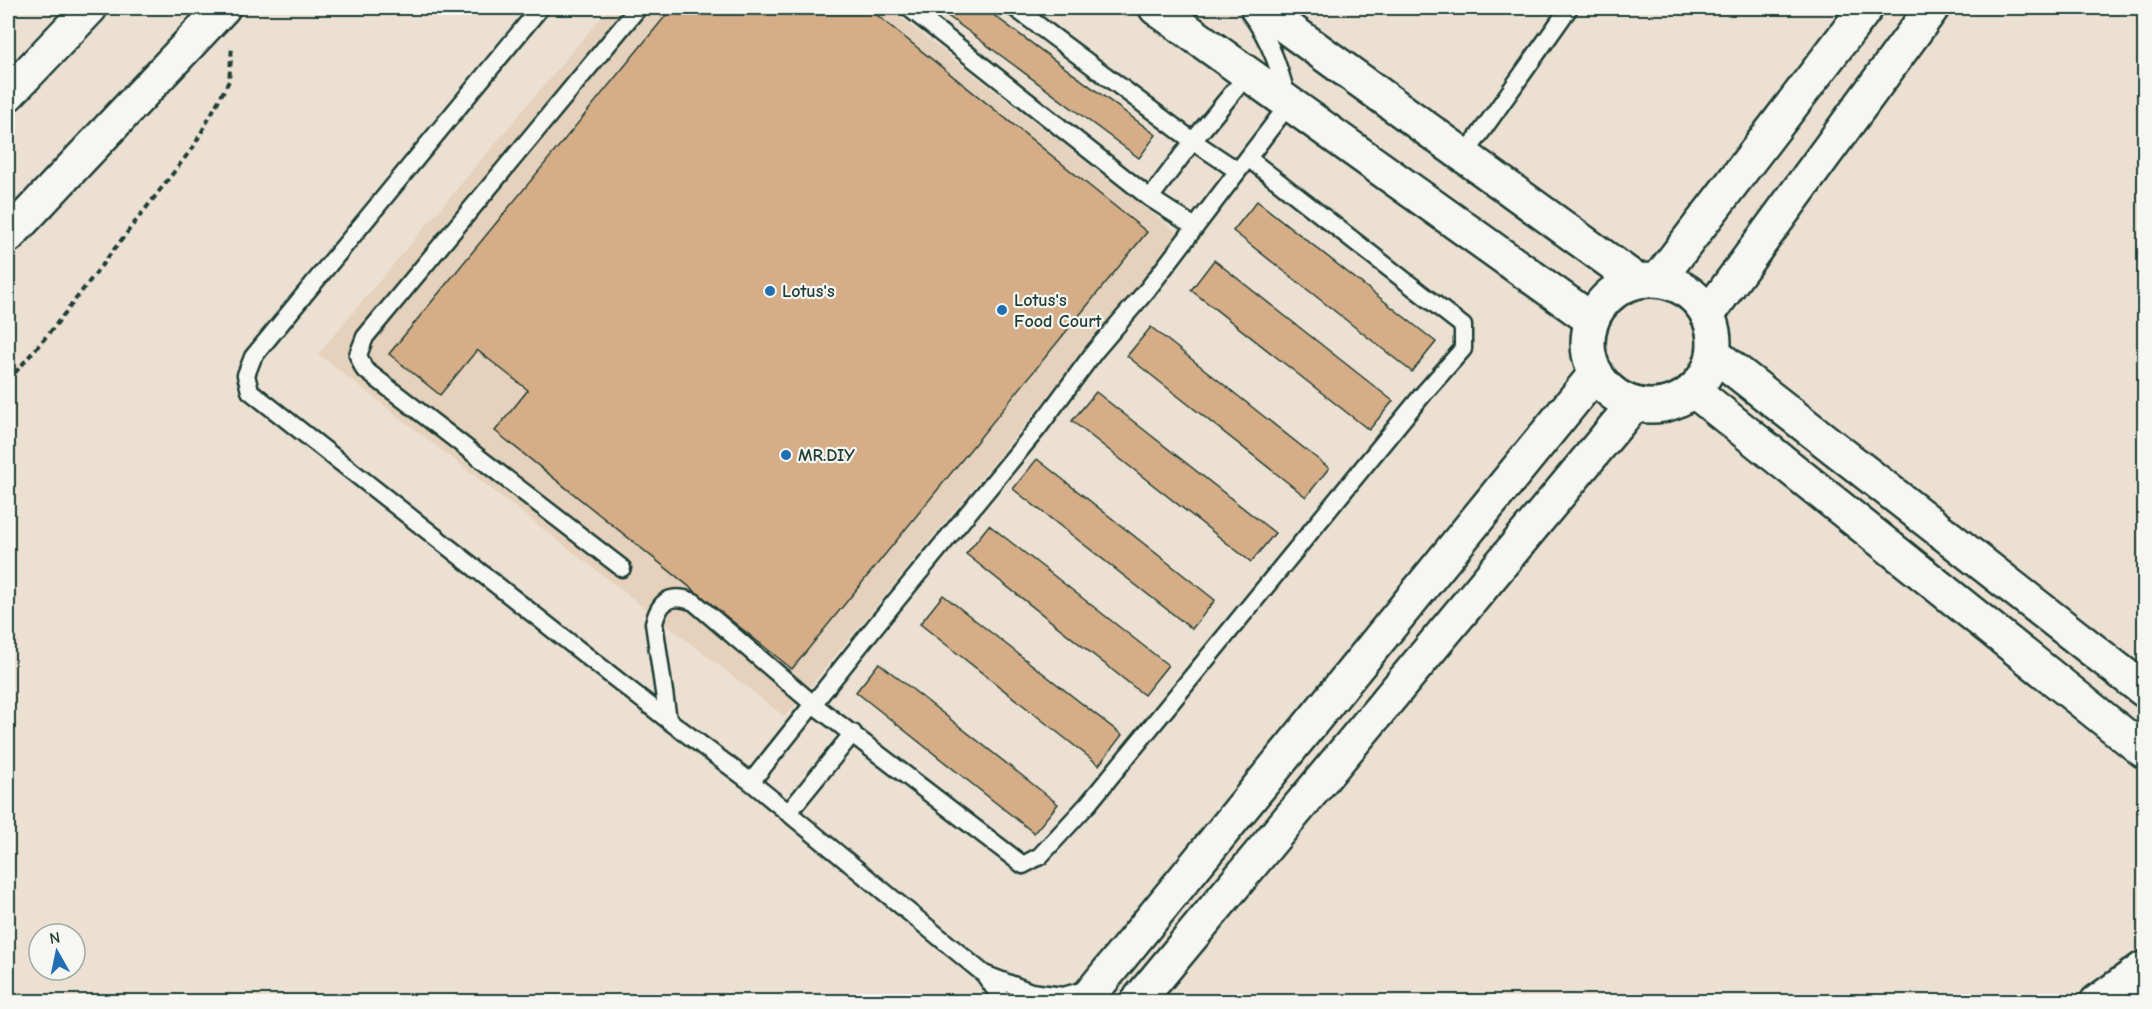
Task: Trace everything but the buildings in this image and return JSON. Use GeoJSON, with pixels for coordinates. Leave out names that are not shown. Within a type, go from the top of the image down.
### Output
{"type":"FeatureCollection","features":[{"type":"Feature","properties":{"kind":"street"},"geometry":{"type":"LineString","coordinates":[[8,94],[90,8]]}},
{"type":"Feature","properties":{"kind":"street"},"geometry":{"type":"LineString","coordinates":[[8,236],[223,8]]}},
{"type":"Feature","properties":{"kind":"street"},"geometry":{"type":"LineString","coordinates":[[1156,8],[1592,320]]}},
{"type":"Feature","properties":{"kind":"street"},"geometry":{"type":"LineString","coordinates":[[1260,8],[1465,155],[1648,280]]}},
{"type":"Feature","properties":{"kind":"street"},"geometry":{"type":"LineString","coordinates":[[1648,280],[1866,8]]}},
{"type":"Feature","properties":{"kind":"street"},"geometry":{"type":"LineString","coordinates":[[1708,314],[1932,8]]}},
{"type":"Feature","properties":{"kind":"street"},"geometry":{"type":"LineString","coordinates":[[1648,280],[1678,285],[1696,297],[1708,314],[1714,334],[1714,354],[1707,374],[1694,390],[1676,402],[1655,406],[1634,404],[1615,395],[1600,380],[1590,362],[1587,340],[1592,320],[1602,302],[1618,288],[1648,280]]}},
{"type":"Feature","properties":{"kind":"street"},"geometry":{"type":"LineString","coordinates":[[1714,354],[2145,690]]}},
{"type":"Feature","properties":{"kind":"street"},"geometry":{"type":"LineString","coordinates":[[1090,994],[1596,373]]}},
{"type":"Feature","properties":{"kind":"street"},"geometry":{"type":"LineString","coordinates":[[1694,390],[2145,751]]}},
{"type":"Feature","properties":{"kind":"street"},"geometry":{"type":"LineString","coordinates":[[1137,1002],[1634,404]]}},
{"type":"Feature","properties":{"kind":"street"},"geometry":{"type":"LineString","coordinates":[[2097,1002],[2145,968]]}},
{"type":"Feature","properties":{"kind":"lane"},"geometry":{"type":"LineString","coordinates":[[540,8],[253,357],[246,375],[250,391],[668,720],[751,782],[984,974],[1004,1002]]}},
{"type":"Feature","properties":{"kind":"lane"},"geometry":{"type":"LineString","coordinates":[[622,568],[364,369],[358,355],[365,337],[638,8]]}},
{"type":"Feature","properties":{"kind":"lane"},"geometry":{"type":"LineString","coordinates":[[909,8],[1150,198],[1195,227]]}},
{"type":"Feature","properties":{"kind":"lane"},"geometry":{"type":"LineString","coordinates":[[668,720],[654,623],[657,610],[667,600],[681,597],[694,602],[813,704],[1023,865],[1040,856],[1088,804],[1424,393],[1463,349],[1463,326],[1243,164],[1193,141],[1016,8]]}},
{"type":"Feature","properties":{"kind":"lane"},"geometry":{"type":"LineString","coordinates":[[751,782],[1038,428],[1095,351],[1148,289],[1289,104],[1279,64],[1261,28],[1245,8]]}},
{"type":"Feature","properties":{"kind":"lane"},"geometry":{"type":"LineString","coordinates":[[1465,155],[1569,8]]}},
{"type":"Feature","properties":{"kind":"lane"},"geometry":{"type":"LineString","coordinates":[[1150,198],[1248,74]]}},
{"type":"Feature","properties":{"kind":"lane"},"geometry":{"type":"LineString","coordinates":[[788,813],[853,733]]}},
{"type":"Feature","properties":{"kind":"lane"},"geometry":{"type":"LineString","coordinates":[[984,974],[1031,992],[1063,996],[1090,994]]}},
{"type":"Feature","properties":{"kind":"path"},"geometry":{"type":"LineString","coordinates":[[8,381],[51,331],[194,146],[229,81],[232,39]]}},
{"type":"Feature","properties":{"kind":"shaded area","name":"Lotus's"},"geometry":{"type":"Polygon","coordinates":[[[609,8],[888,8],[1180,235],[785,717],[318,354],[609,8]]]}},
{"type":"Feature","properties":{"kind":"place","name":"Lotus's"},"geometry":{"type":"Point","coordinates":[770,291]}},
{"type":"Feature","properties":{"kind":"place","name":"Lotus's Food Court"},"geometry":{"type":"Point","coordinates":[1002,310]}},
{"type":"Feature","properties":{"kind":"place","name":"MR.DIY"},"geometry":{"type":"Point","coordinates":[786,455]}}]}
